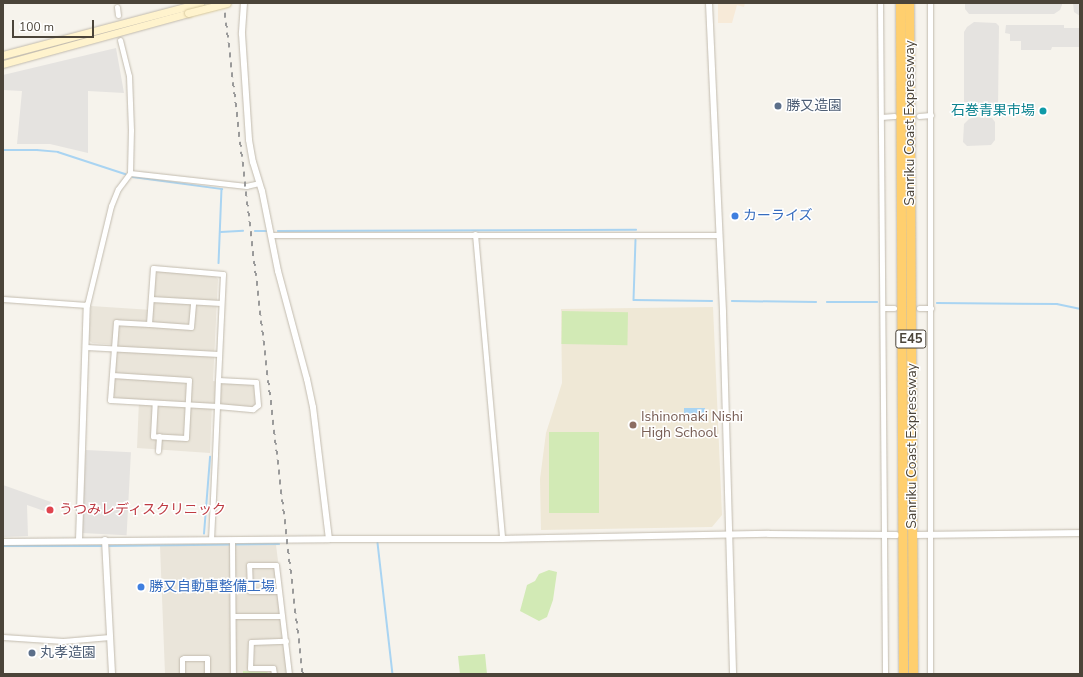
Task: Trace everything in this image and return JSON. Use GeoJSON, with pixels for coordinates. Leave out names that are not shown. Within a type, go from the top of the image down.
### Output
{"type":"FeatureCollection","features":[{"type":"Feature","properties":{"kind":"highway","name":"Sanriku Coast Expressway"},"geometry":{"type":"LineString","coordinates":[[900,3],[903,674]]}},
{"type":"Feature","properties":{"kind":"highway","name":"Sanriku Coast Expressway"},"geometry":{"type":"LineString","coordinates":[[910,3],[913,674]]}},
{"type":"Feature","properties":{"kind":"main road"},"geometry":{"type":"LineString","coordinates":[[3,64],[187,10],[200,3]]}},
{"type":"Feature","properties":{"kind":"main road"},"geometry":{"type":"LineString","coordinates":[[3,55],[187,10],[227,3]]}},
{"type":"Feature","properties":{"kind":"street"},"geometry":{"type":"LineString","coordinates":[[244,3],[242,34],[247,111],[252,155],[272,235],[278,271],[308,379],[313,407],[328,539]]}},
{"type":"Feature","properties":{"kind":"street"},"geometry":{"type":"LineString","coordinates":[[709,3],[730,534],[733,674]]}},
{"type":"Feature","properties":{"kind":"street"},"geometry":{"type":"LineString","coordinates":[[880,3],[885,674]]}},
{"type":"Feature","properties":{"kind":"street"},"geometry":{"type":"LineString","coordinates":[[930,3],[930,674]]}},
{"type":"Feature","properties":{"kind":"street"},"geometry":{"type":"LineString","coordinates":[[117,7],[118,15]]}},
{"type":"Feature","properties":{"kind":"street"},"geometry":{"type":"LineString","coordinates":[[78,540],[87,306],[111,206],[118,189],[130,173],[131,130],[129,76],[120,40]]}},
{"type":"Feature","properties":{"kind":"street"},"geometry":{"type":"LineString","coordinates":[[881,116],[894,116]]}},
{"type":"Feature","properties":{"kind":"street"},"geometry":{"type":"LineString","coordinates":[[919,116],[931,116]]}},
{"type":"Feature","properties":{"kind":"street"},"geometry":{"type":"LineString","coordinates":[[130,173],[246,186],[260,183]]}},
{"type":"Feature","properties":{"kind":"street"},"geometry":{"type":"LineString","coordinates":[[475,234],[502,539]]}},
{"type":"Feature","properties":{"kind":"street"},"geometry":{"type":"LineString","coordinates":[[272,235],[719,235]]}},
{"type":"Feature","properties":{"kind":"street"},"geometry":{"type":"LineString","coordinates":[[149,324],[153,268],[222,274],[211,540]]}},
{"type":"Feature","properties":{"kind":"street"},"geometry":{"type":"LineString","coordinates":[[151,299],[221,303]]}},
{"type":"Feature","properties":{"kind":"street"},"geometry":{"type":"LineString","coordinates":[[3,300],[87,306]]}},
{"type":"Feature","properties":{"kind":"street"},"geometry":{"type":"LineString","coordinates":[[193,302],[191,326],[116,322],[110,400],[253,409],[258,404],[256,382],[218,380]]}},
{"type":"Feature","properties":{"kind":"street"},"geometry":{"type":"LineString","coordinates":[[883,308],[894,308]]}},
{"type":"Feature","properties":{"kind":"street"},"geometry":{"type":"LineString","coordinates":[[919,308],[931,308]]}},
{"type":"Feature","properties":{"kind":"street"},"geometry":{"type":"LineString","coordinates":[[86,347],[219,354]]}},
{"type":"Feature","properties":{"kind":"street"},"geometry":{"type":"LineString","coordinates":[[112,375],[189,380],[186,438],[153,436],[155,403]]}},
{"type":"Feature","properties":{"kind":"street"},"geometry":{"type":"LineString","coordinates":[[158,451],[159,436]]}},
{"type":"Feature","properties":{"kind":"street"},"geometry":{"type":"LineString","coordinates":[[917,535],[1080,533]]}},
{"type":"Feature","properties":{"kind":"street"},"geometry":{"type":"LineString","coordinates":[[3,542],[78,540],[502,539],[730,534],[896,535]]}},
{"type":"Feature","properties":{"kind":"street"},"geometry":{"type":"LineString","coordinates":[[105,540],[112,674]]}},
{"type":"Feature","properties":{"kind":"street"},"geometry":{"type":"LineString","coordinates":[[232,540],[233,674]]}},
{"type":"Feature","properties":{"kind":"street"},"geometry":{"type":"LineString","coordinates":[[278,591],[250,591],[249,565],[276,565],[289,674]]}},
{"type":"Feature","properties":{"kind":"street"},"geometry":{"type":"LineString","coordinates":[[233,616],[282,616]]}},
{"type":"Feature","properties":{"kind":"street"},"geometry":{"type":"LineString","coordinates":[[3,637],[63,641],[110,637]]}},
{"type":"Feature","properties":{"kind":"street"},"geometry":{"type":"LineString","coordinates":[[274,674],[273,668],[250,668],[251,642],[286,641]]}},
{"type":"Feature","properties":{"kind":"street"},"geometry":{"type":"LineString","coordinates":[[182,674],[182,660],[184,658],[207,658],[207,674]]}},
{"type":"Feature","properties":{"kind":"shaded area"},"geometry":{"type":"Polygon","coordinates":[[[718,3],[745,3],[744,7],[737,5],[732,23],[718,23],[718,3]]]}},
{"type":"Feature","properties":{"kind":"shaded area"},"geometry":{"type":"Polygon","coordinates":[[[965,3],[1062,3],[1062,5],[1060,10],[1054,14],[969,14],[965,9],[965,3]]]}},
{"type":"Feature","properties":{"kind":"shaded area"},"geometry":{"type":"Polygon","coordinates":[[[1073,3],[1080,3],[1080,16],[1074,12],[1073,3]]]}},
{"type":"Feature","properties":{"kind":"shaded area"},"geometry":{"type":"Polygon","coordinates":[[[974,22],[996,23],[999,26],[998,108],[995,110],[974,111],[967,107],[964,102],[964,32],[967,27],[974,22]]]}},
{"type":"Feature","properties":{"kind":"shaded area"},"geometry":{"type":"Polygon","coordinates":[[[1006,25],[1064,25],[1064,28],[1080,28],[1080,47],[1052,47],[1051,50],[1021,50],[1021,41],[1010,41],[1010,34],[1005,33],[1006,25]]]}},
{"type":"Feature","properties":{"kind":"shaded area"},"geometry":{"type":"Polygon","coordinates":[[[116,48],[124,93],[88,91],[88,153],[50,144],[17,144],[22,91],[3,90],[3,75],[116,48]]]}},
{"type":"Feature","properties":{"kind":"shaded area"},"geometry":{"type":"Polygon","coordinates":[[[975,117],[992,118],[995,122],[995,140],[991,145],[967,146],[963,142],[964,124],[969,119],[975,117]]]}},
{"type":"Feature","properties":{"kind":"shaded area"},"geometry":{"type":"Polygon","coordinates":[[[158,271],[215,276],[218,279],[213,381],[251,384],[254,387],[256,403],[253,407],[212,404],[210,453],[137,448],[139,400],[116,398],[113,395],[117,345],[92,343],[89,340],[91,306],[152,310],[155,274],[158,271]]]}},
{"type":"Feature","properties":{"kind":"shaded area","name":"Ishinomaki Nishi High School"},"geometry":{"type":"Polygon","coordinates":[[[713,307],[722,515],[712,527],[541,530],[540,479],[546,433],[562,383],[561,309],[713,307]]]}},
{"type":"Feature","properties":{"kind":"shaded area"},"geometry":{"type":"Polygon","coordinates":[[[86,450],[131,452],[127,535],[82,533],[86,450]]]}},
{"type":"Feature","properties":{"kind":"shaded area"},"geometry":{"type":"Polygon","coordinates":[[[3,485],[51,502],[47,512],[27,505],[28,536],[3,537],[3,485]]]}},
{"type":"Feature","properties":{"kind":"shaded area"},"geometry":{"type":"Polygon","coordinates":[[[276,545],[292,674],[165,674],[160,546],[276,545]]]}},
{"type":"Feature","properties":{"kind":"green space"},"geometry":{"type":"Polygon","coordinates":[[[562,311],[628,312],[627,345],[561,344],[562,311]]]}},
{"type":"Feature","properties":{"kind":"green space"},"geometry":{"type":"Polygon","coordinates":[[[549,432],[599,432],[599,513],[549,513],[549,432]]]}},
{"type":"Feature","properties":{"kind":"green space"},"geometry":{"type":"Polygon","coordinates":[[[549,570],[557,572],[553,600],[547,617],[539,621],[520,611],[527,585],[535,581],[539,574],[549,570]]]}},
{"type":"Feature","properties":{"kind":"green space"},"geometry":{"type":"Polygon","coordinates":[[[485,654],[487,674],[460,674],[458,656],[485,654]]]}},
{"type":"Feature","properties":{"kind":"green space"},"geometry":{"type":"Polygon","coordinates":[[[243,671],[267,672],[269,674],[243,674],[243,671]]]}},
{"type":"Feature","properties":{"kind":"water"},"geometry":{"type":"Polygon","coordinates":[[[684,408],[705,408],[705,422],[684,422],[684,408]]]}},
{"type":"Feature","properties":{"kind":"waterway"},"geometry":{"type":"LineString","coordinates":[[3,150],[37,150],[58,152],[125,174]]}},
{"type":"Feature","properties":{"kind":"waterway"},"geometry":{"type":"LineString","coordinates":[[133,177],[222,189],[219,263]]}},
{"type":"Feature","properties":{"kind":"waterway"},"geometry":{"type":"LineString","coordinates":[[278,231],[636,230]]}},
{"type":"Feature","properties":{"kind":"waterway"},"geometry":{"type":"LineString","coordinates":[[221,232],[243,231]]}},
{"type":"Feature","properties":{"kind":"waterway"},"geometry":{"type":"LineString","coordinates":[[255,231],[267,231]]}},
{"type":"Feature","properties":{"kind":"waterway"},"geometry":{"type":"LineString","coordinates":[[636,240],[634,300],[712,301]]}},
{"type":"Feature","properties":{"kind":"waterway"},"geometry":{"type":"LineString","coordinates":[[732,301],[816,302]]}},
{"type":"Feature","properties":{"kind":"waterway"},"geometry":{"type":"LineString","coordinates":[[827,302],[877,302]]}},
{"type":"Feature","properties":{"kind":"waterway"},"geometry":{"type":"LineString","coordinates":[[937,303],[1057,304],[1080,309]]}},
{"type":"Feature","properties":{"kind":"waterway"},"geometry":{"type":"LineString","coordinates":[[204,534],[210,457]]}},
{"type":"Feature","properties":{"kind":"waterway"},"geometry":{"type":"LineString","coordinates":[[378,543],[393,674]]}},
{"type":"Feature","properties":{"kind":"waterway"},"geometry":{"type":"LineString","coordinates":[[107,546],[279,544]]}},
{"type":"Feature","properties":{"kind":"waterway"},"geometry":{"type":"LineString","coordinates":[[3,546],[103,546]]}},
{"type":"Feature","properties":{"kind":"railway"},"geometry":{"type":"LineString","coordinates":[[224,3],[303,674]]}},
{"type":"Feature","properties":{"kind":"place","name":"勝又造園"},"geometry":{"type":"Point","coordinates":[778,106]}},
{"type":"Feature","properties":{"kind":"place","name":"石巻青果市場"},"geometry":{"type":"Point","coordinates":[1043,111]}},
{"type":"Feature","properties":{"kind":"place","name":"カーライズ"},"geometry":{"type":"Point","coordinates":[735,216]}},
{"type":"Feature","properties":{"kind":"place","name":"Ishinomaki Nishi High School"},"geometry":{"type":"Point","coordinates":[633,425]}},
{"type":"Feature","properties":{"kind":"place","name":"うつみレディスクリニック"},"geometry":{"type":"Point","coordinates":[50,510]}},
{"type":"Feature","properties":{"kind":"place","name":"勝又自動車整備工場"},"geometry":{"type":"Point","coordinates":[141,587]}},
{"type":"Feature","properties":{"kind":"place","name":"丸孝造園"},"geometry":{"type":"Point","coordinates":[32,653]}}]}
